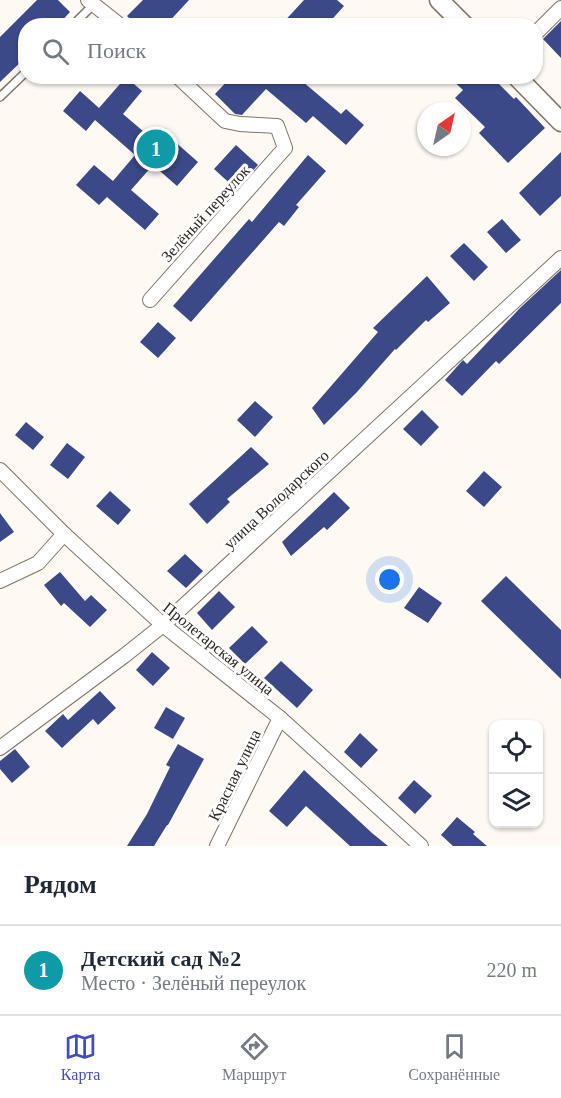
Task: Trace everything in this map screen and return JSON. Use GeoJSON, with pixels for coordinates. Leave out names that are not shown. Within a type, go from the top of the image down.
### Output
{"type":"FeatureCollection","features":[{"type":"Feature","properties":{"kind":"main road"},"geometry":{"type":"LineString","coordinates":[[440,0],[457,18]]}},
{"type":"Feature","properties":{"kind":"main road"},"geometry":{"type":"LineString","coordinates":[[524,84],[561,122]]}},
{"type":"Feature","properties":{"kind":"street"},"geometry":{"type":"LineString","coordinates":[[91,2],[111,18]]}},
{"type":"Feature","properties":{"kind":"street"},"geometry":{"type":"LineString","coordinates":[[543,26],[561,8]]}},
{"type":"Feature","properties":{"kind":"street","name":"Зелёный переулок"},"geometry":{"type":"LineString","coordinates":[[150,300],[285,148],[277,126],[225,121],[186,84]]}},
{"type":"Feature","properties":{"kind":"street","name":"улица Володарского"},"geometry":{"type":"LineString","coordinates":[[0,748],[163,626],[561,258]]}},
{"type":"Feature","properties":{"kind":"street","name":"Пролетарская улица"},"geometry":{"type":"LineString","coordinates":[[0,471],[163,626],[280,718],[420,846]]}},
{"type":"Feature","properties":{"kind":"street"},"geometry":{"type":"LineString","coordinates":[[0,580],[38,562],[64,534]]}},
{"type":"Feature","properties":{"kind":"street","name":"Красная улица"},"geometry":{"type":"LineString","coordinates":[[217,846],[280,718]]}},
{"type":"Feature","properties":{"kind":"lane"},"geometry":{"type":"LineString","coordinates":[[78,18],[91,2]]}},
{"type":"Feature","properties":{"kind":"lane"},"geometry":{"type":"LineString","coordinates":[[0,97],[18,80]]}},
{"type":"Feature","properties":{"kind":"building"},"geometry":{"type":"Polygon","coordinates":[[[37,0],[58,0],[70,12],[64,18],[19,18],[37,0]]]}},
{"type":"Feature","properties":{"kind":"building"},"geometry":{"type":"Polygon","coordinates":[[[143,0],[189,0],[172,18],[129,18],[127,16],[143,0]]]}},
{"type":"Feature","properties":{"kind":"building"},"geometry":{"type":"Polygon","coordinates":[[[304,0],[337,0],[344,6],[333,18],[287,18],[304,0]]]}},
{"type":"Feature","properties":{"kind":"building"},"geometry":{"type":"Polygon","coordinates":[[[18,19],[18,65],[0,82],[0,37],[18,19]]]}},
{"type":"Feature","properties":{"kind":"building"},"geometry":{"type":"Polygon","coordinates":[[[561,21],[561,58],[543,39],[561,21]]]}},
{"type":"Feature","properties":{"kind":"building"},"geometry":{"type":"Polygon","coordinates":[[[120,84],[134,84],[142,91],[123,114],[157,143],[165,133],[198,162],[177,186],[153,165],[131,190],[159,214],[145,230],[107,197],[99,205],[76,185],[94,165],[113,181],[135,155],[95,120],[86,131],[63,111],[80,91],[99,108],[120,84]]]}},
{"type":"Feature","properties":{"kind":"building"},"geometry":{"type":"Polygon","coordinates":[[[224,84],[305,84],[341,114],[346,109],[364,125],[346,145],[313,116],[306,123],[266,89],[242,115],[235,114],[215,94],[224,84]]]}},
{"type":"Feature","properties":{"kind":"building"},"geometry":{"type":"Polygon","coordinates":[[[457,84],[499,84],[514,99],[516,97],[545,128],[508,163],[479,133],[485,127],[471,113],[471,102],[459,102],[455,98],[463,90],[457,84]]]}},
{"type":"Feature","properties":{"kind":"building"},"geometry":{"type":"Polygon","coordinates":[[[236,145],[258,165],[236,189],[214,169],[236,145]]]}},
{"type":"Feature","properties":{"kind":"building"},"geometry":{"type":"Polygon","coordinates":[[[561,152],[561,196],[540,216],[519,193],[561,152]]]}},
{"type":"Feature","properties":{"kind":"building"},"geometry":{"type":"Polygon","coordinates":[[[308,155],[326,171],[296,205],[299,207],[284,226],[279,222],[191,322],[173,306],[249,219],[252,222],[308,155]]]}},
{"type":"Feature","properties":{"kind":"building"},"geometry":{"type":"Polygon","coordinates":[[[502,219],[521,240],[506,253],[487,232],[502,219]]]}},
{"type":"Feature","properties":{"kind":"building"},"geometry":{"type":"Polygon","coordinates":[[[464,243],[488,267],[474,281],[450,256],[464,243]]]}},
{"type":"Feature","properties":{"kind":"building"},"geometry":{"type":"Polygon","coordinates":[[[561,270],[561,303],[499,364],[496,361],[462,396],[445,380],[463,360],[467,364],[520,308],[561,270]]]}},
{"type":"Feature","properties":{"kind":"building"},"geometry":{"type":"Polygon","coordinates":[[[427,276],[450,303],[428,322],[426,320],[395,349],[324,425],[312,408],[378,332],[373,328],[427,276]]]}},
{"type":"Feature","properties":{"kind":"building"},"geometry":{"type":"Polygon","coordinates":[[[158,322],[176,338],[158,358],[140,342],[158,322]]]}},
{"type":"Feature","properties":{"kind":"building"},"geometry":{"type":"Polygon","coordinates":[[[255,401],[273,417],[255,437],[237,420],[255,401]]]}},
{"type":"Feature","properties":{"kind":"building"},"geometry":{"type":"Polygon","coordinates":[[[422,410],[439,427],[421,446],[403,429],[422,410]]]}},
{"type":"Feature","properties":{"kind":"building"},"geometry":{"type":"Polygon","coordinates":[[[26,422],[44,437],[33,450],[15,435],[26,422]]]}},
{"type":"Feature","properties":{"kind":"building"},"geometry":{"type":"Polygon","coordinates":[[[67,443],[85,457],[68,479],[50,465],[67,443]]]}},
{"type":"Feature","properties":{"kind":"building"},"geometry":{"type":"Polygon","coordinates":[[[251,447],[269,464],[227,499],[230,502],[207,524],[189,504],[251,447]]]}},
{"type":"Feature","properties":{"kind":"building"},"geometry":{"type":"Polygon","coordinates":[[[484,471],[502,487],[484,507],[466,491],[484,471]]]}},
{"type":"Feature","properties":{"kind":"building"},"geometry":{"type":"Polygon","coordinates":[[[110,491],[131,510],[118,525],[96,506],[110,491]]]}},
{"type":"Feature","properties":{"kind":"building"},"geometry":{"type":"Polygon","coordinates":[[[334,492],[350,508],[327,530],[324,527],[291,556],[282,542],[334,492]]]}},
{"type":"Feature","properties":{"kind":"building"},"geometry":{"type":"Polygon","coordinates":[[[0,513],[14,532],[0,542],[0,513]]]}},
{"type":"Feature","properties":{"kind":"building"},"geometry":{"type":"Polygon","coordinates":[[[185,554],[203,571],[186,588],[167,571],[185,554]]]}},
{"type":"Feature","properties":{"kind":"building"},"geometry":{"type":"Polygon","coordinates":[[[60,572],[85,601],[91,595],[107,610],[90,627],[64,603],[61,606],[44,585],[60,572]]]}},
{"type":"Feature","properties":{"kind":"building"},"geometry":{"type":"Polygon","coordinates":[[[506,576],[561,630],[561,679],[481,601],[506,576]]]}},
{"type":"Feature","properties":{"kind":"building"},"geometry":{"type":"Polygon","coordinates":[[[419,587],[442,603],[428,623],[404,608],[419,587]]]}},
{"type":"Feature","properties":{"kind":"building"},"geometry":{"type":"Polygon","coordinates":[[[219,591],[235,607],[212,630],[197,613],[219,591]]]}},
{"type":"Feature","properties":{"kind":"building"},"geometry":{"type":"Polygon","coordinates":[[[252,626],[268,642],[245,664],[229,648],[252,626]]]}},
{"type":"Feature","properties":{"kind":"building"},"geometry":{"type":"Polygon","coordinates":[[[152,652],[170,668],[153,686],[136,670],[152,652]]]}},
{"type":"Feature","properties":{"kind":"building"},"geometry":{"type":"Polygon","coordinates":[[[281,661],[313,690],[297,708],[264,678],[281,661]]]}},
{"type":"Feature","properties":{"kind":"building"},"geometry":{"type":"Polygon","coordinates":[[[100,691],[116,708],[98,725],[93,719],[62,748],[45,731],[63,714],[68,720],[100,691]]]}},
{"type":"Feature","properties":{"kind":"building"},"geometry":{"type":"Polygon","coordinates":[[[166,707],[185,718],[173,739],[154,728],[166,707]]]}},
{"type":"Feature","properties":{"kind":"building"},"geometry":{"type":"Polygon","coordinates":[[[360,733],[378,750],[361,768],[344,752],[360,733]]]}},
{"type":"Feature","properties":{"kind":"building"},"geometry":{"type":"Polygon","coordinates":[[[178,744],[204,759],[154,846],[127,846],[147,814],[170,767],[166,765],[178,744]]]}},
{"type":"Feature","properties":{"kind":"building"},"geometry":{"type":"Polygon","coordinates":[[[15,749],[30,767],[12,783],[0,769],[0,761],[15,749]]]}},
{"type":"Feature","properties":{"kind":"building"},"geometry":{"type":"Polygon","coordinates":[[[304,770],[388,846],[350,846],[306,806],[287,827],[269,811],[304,770]]]}},
{"type":"Feature","properties":{"kind":"building"},"geometry":{"type":"Polygon","coordinates":[[[414,780],[432,796],[415,814],[398,798],[414,780]]]}},
{"type":"Feature","properties":{"kind":"building"},"geometry":{"type":"Polygon","coordinates":[[[457,817],[487,846],[453,846],[441,835],[457,817]]]}},
{"type":"Feature","properties":{"kind":"place","name":"Детский сад №2"},"geometry":{"type":"Point","coordinates":[156,149]}}]}
